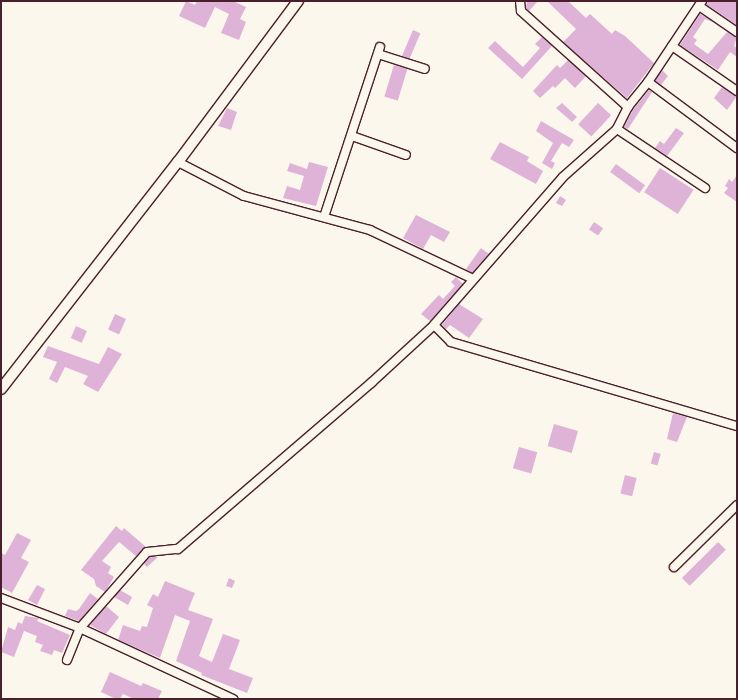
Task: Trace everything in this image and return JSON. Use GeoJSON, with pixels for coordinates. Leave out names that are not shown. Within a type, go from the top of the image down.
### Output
{"type":"FeatureCollection","features":[{"type":"Feature","properties":{"kind":"street"},"geometry":{"type":"LineString","coordinates":[[1,390],[178,162],[298,1]]}},
{"type":"Feature","properties":{"kind":"street"},"geometry":{"type":"LineString","coordinates":[[520,1],[521,11],[628,107]]}},
{"type":"Feature","properties":{"kind":"street"},"geometry":{"type":"LineString","coordinates":[[67,660],[80,628],[148,552],[178,549],[371,383],[434,325],[563,177],[590,155],[617,129],[628,107],[648,82],[700,3],[737,32]]}},
{"type":"Feature","properties":{"kind":"street"},"geometry":{"type":"LineString","coordinates":[[672,46],[737,91]]}},
{"type":"Feature","properties":{"kind":"street"},"geometry":{"type":"LineString","coordinates":[[324,217],[379,51],[425,69]]}},
{"type":"Feature","properties":{"kind":"street"},"geometry":{"type":"LineString","coordinates":[[648,82],[737,148]]}},
{"type":"Feature","properties":{"kind":"street"},"geometry":{"type":"LineString","coordinates":[[617,129],[705,188]]}},
{"type":"Feature","properties":{"kind":"street"},"geometry":{"type":"LineString","coordinates":[[352,136],[406,155]]}},
{"type":"Feature","properties":{"kind":"street"},"geometry":{"type":"LineString","coordinates":[[178,162],[244,196],[370,230],[473,279]]}},
{"type":"Feature","properties":{"kind":"street"},"geometry":{"type":"LineString","coordinates":[[434,325],[451,342],[737,426]]}},
{"type":"Feature","properties":{"kind":"street"},"geometry":{"type":"LineString","coordinates":[[674,567],[737,504]]}},
{"type":"Feature","properties":{"kind":"street"},"geometry":{"type":"LineString","coordinates":[[1,598],[80,628],[233,699]]}},
{"type":"Feature","properties":{"kind":"building"},"geometry":{"type":"Polygon","coordinates":[[[186,1],[195,5],[197,1],[233,1],[246,7],[240,19],[246,22],[239,40],[221,33],[229,14],[215,7],[205,28],[179,16],[186,1]]]}},
{"type":"Feature","properties":{"kind":"building"},"geometry":{"type":"Polygon","coordinates":[[[527,1],[538,1],[529,11],[526,8],[527,1]]]}},
{"type":"Feature","properties":{"kind":"building"},"geometry":{"type":"Polygon","coordinates":[[[547,1],[568,1],[586,18],[590,14],[612,34],[615,30],[625,36],[654,63],[627,98],[563,42],[576,29],[547,1]]]}},
{"type":"Feature","properties":{"kind":"building"},"geometry":{"type":"Polygon","coordinates":[[[709,1],[737,1],[737,25],[706,4],[709,1]]]}},
{"type":"Feature","properties":{"kind":"building"},"geometry":{"type":"Polygon","coordinates":[[[700,14],[715,23],[705,19],[693,37],[697,40],[694,44],[708,54],[727,32],[737,37],[734,46],[737,48],[737,57],[730,52],[718,70],[680,45],[700,14]]]}},
{"type":"Feature","properties":{"kind":"building"},"geometry":{"type":"Polygon","coordinates":[[[413,30],[420,33],[409,59],[402,56],[413,30]]]}},
{"type":"Feature","properties":{"kind":"building"},"geometry":{"type":"Polygon","coordinates":[[[542,37],[552,46],[522,79],[488,48],[495,41],[523,67],[540,48],[535,44],[542,37]]]}},
{"type":"Feature","properties":{"kind":"building"},"geometry":{"type":"Polygon","coordinates":[[[568,60],[586,76],[575,88],[565,78],[555,88],[553,86],[540,98],[533,91],[557,65],[560,68],[568,60]]]}},
{"type":"Feature","properties":{"kind":"building"},"geometry":{"type":"Polygon","coordinates":[[[394,65],[407,69],[398,101],[384,97],[394,65]]]}},
{"type":"Feature","properties":{"kind":"building"},"geometry":{"type":"Polygon","coordinates":[[[662,70],[668,76],[661,85],[655,81],[662,70]]]}},
{"type":"Feature","properties":{"kind":"building"},"geometry":{"type":"Polygon","coordinates":[[[722,87],[737,96],[727,110],[714,98],[722,87]]]}},
{"type":"Feature","properties":{"kind":"building"},"geometry":{"type":"Polygon","coordinates":[[[649,90],[652,92],[628,129],[624,127],[633,110],[649,90]]]}},
{"type":"Feature","properties":{"kind":"building"},"geometry":{"type":"Polygon","coordinates":[[[562,103],[577,117],[572,122],[556,108],[562,103]]]}},
{"type":"Feature","properties":{"kind":"building"},"geometry":{"type":"Polygon","coordinates":[[[598,103],[611,115],[591,136],[578,124],[598,103]]]}},
{"type":"Feature","properties":{"kind":"building"},"geometry":{"type":"Polygon","coordinates":[[[227,108],[237,112],[231,130],[218,126],[227,108]]]}},
{"type":"Feature","properties":{"kind":"building"},"geometry":{"type":"Polygon","coordinates":[[[541,121],[574,140],[569,147],[562,143],[551,161],[555,163],[552,169],[542,163],[553,143],[536,131],[541,121]]]}},
{"type":"Feature","properties":{"kind":"building"},"geometry":{"type":"Polygon","coordinates":[[[676,128],[684,133],[667,156],[655,148],[660,141],[664,144],[676,128]]]}},
{"type":"Feature","properties":{"kind":"building"},"geometry":{"type":"Polygon","coordinates":[[[500,142],[529,157],[527,161],[543,171],[536,184],[490,159],[500,142]]]}},
{"type":"Feature","properties":{"kind":"building"},"geometry":{"type":"Polygon","coordinates":[[[309,162],[328,167],[316,206],[283,198],[287,186],[300,190],[304,176],[287,171],[290,163],[307,169],[309,162]]]}},
{"type":"Feature","properties":{"kind":"building"},"geometry":{"type":"Polygon","coordinates":[[[616,164],[645,185],[639,193],[610,172],[616,164]]]}},
{"type":"Feature","properties":{"kind":"building"},"geometry":{"type":"Polygon","coordinates":[[[660,168],[694,190],[678,214],[644,192],[660,168]]]}},
{"type":"Feature","properties":{"kind":"building"},"geometry":{"type":"Polygon","coordinates":[[[737,175],[737,202],[724,193],[728,188],[725,186],[729,179],[732,182],[737,175]]]}},
{"type":"Feature","properties":{"kind":"building"},"geometry":{"type":"Polygon","coordinates":[[[560,196],[566,200],[562,206],[556,203],[560,196]]]}},
{"type":"Feature","properties":{"kind":"building"},"geometry":{"type":"Polygon","coordinates":[[[416,215],[450,232],[444,242],[431,235],[423,249],[403,238],[416,215]]]}},
{"type":"Feature","properties":{"kind":"building"},"geometry":{"type":"Polygon","coordinates":[[[594,222],[603,228],[598,236],[589,229],[594,222]]]}},
{"type":"Feature","properties":{"kind":"building"},"geometry":{"type":"Polygon","coordinates":[[[481,248],[489,254],[472,273],[466,269],[481,248]]]}},
{"type":"Feature","properties":{"kind":"building"},"geometry":{"type":"Polygon","coordinates":[[[456,277],[463,284],[430,321],[421,314],[439,295],[443,299],[455,286],[451,282],[456,277]]]}},
{"type":"Feature","properties":{"kind":"building"},"geometry":{"type":"Polygon","coordinates":[[[459,304],[483,319],[469,338],[450,325],[446,329],[442,325],[459,304]]]}},
{"type":"Feature","properties":{"kind":"building"},"geometry":{"type":"Polygon","coordinates":[[[115,314],[126,319],[119,334],[108,330],[115,314]]]}},
{"type":"Feature","properties":{"kind":"building"},"geometry":{"type":"Polygon","coordinates":[[[76,326],[87,331],[82,343],[71,338],[76,326]]]}},
{"type":"Feature","properties":{"kind":"building"},"geometry":{"type":"Polygon","coordinates":[[[48,346],[99,364],[108,347],[122,354],[98,392],[83,384],[88,376],[65,367],[57,383],[49,379],[57,362],[43,357],[48,346]]]}},
{"type":"Feature","properties":{"kind":"building"},"geometry":{"type":"Polygon","coordinates":[[[673,413],[687,417],[677,442],[667,439],[673,413]]]}},
{"type":"Feature","properties":{"kind":"building"},"geometry":{"type":"Polygon","coordinates":[[[554,424],[578,431],[572,453],[548,446],[554,424]]]}},
{"type":"Feature","properties":{"kind":"building"},"geometry":{"type":"Polygon","coordinates":[[[519,447],[537,452],[531,473],[513,468],[519,447]]]}},
{"type":"Feature","properties":{"kind":"building"},"geometry":{"type":"Polygon","coordinates":[[[654,452],[661,454],[657,465],[651,464],[654,452]]]}},
{"type":"Feature","properties":{"kind":"building"},"geometry":{"type":"Polygon","coordinates":[[[625,475],[637,478],[632,496],[620,493],[625,475]]]}},
{"type":"Feature","properties":{"kind":"building"},"geometry":{"type":"Polygon","coordinates":[[[116,526],[122,531],[124,528],[146,547],[136,556],[119,542],[102,561],[111,567],[108,573],[114,577],[105,592],[96,586],[94,579],[81,570],[116,526]]]}},
{"type":"Feature","properties":{"kind":"building"},"geometry":{"type":"Polygon","coordinates":[[[17,533],[31,540],[21,558],[29,562],[12,593],[1,587],[1,553],[5,555],[17,533]]]}},
{"type":"Feature","properties":{"kind":"building"},"geometry":{"type":"Polygon","coordinates":[[[718,542],[726,550],[690,586],[682,578],[718,542]]]}},
{"type":"Feature","properties":{"kind":"building"},"geometry":{"type":"Polygon","coordinates":[[[150,557],[158,557],[147,567],[144,564],[150,557]]]}},
{"type":"Feature","properties":{"kind":"building"},"geometry":{"type":"Polygon","coordinates":[[[229,578],[235,581],[232,588],[226,586],[229,578]]]}},
{"type":"Feature","properties":{"kind":"building"},"geometry":{"type":"Polygon","coordinates":[[[165,581],[195,593],[188,610],[213,619],[199,656],[212,662],[223,634],[240,640],[229,669],[253,678],[247,693],[201,675],[202,673],[176,661],[190,621],[175,615],[160,658],[118,640],[123,625],[140,631],[142,626],[147,627],[153,608],[147,605],[153,594],[158,597],[165,581]]]}},
{"type":"Feature","properties":{"kind":"building"},"geometry":{"type":"Polygon","coordinates":[[[37,585],[45,589],[37,605],[28,600],[37,585]]]}},
{"type":"Feature","properties":{"kind":"building"},"geometry":{"type":"Polygon","coordinates":[[[120,590],[132,597],[128,605],[114,597],[120,590]]]}},
{"type":"Feature","properties":{"kind":"building"},"geometry":{"type":"Polygon","coordinates":[[[90,593],[98,599],[79,621],[65,616],[68,609],[76,611],[79,609],[90,593]]]}},
{"type":"Feature","properties":{"kind":"building"},"geometry":{"type":"Polygon","coordinates":[[[106,606],[119,617],[106,634],[90,625],[106,606]]]}},
{"type":"Feature","properties":{"kind":"building"},"geometry":{"type":"Polygon","coordinates":[[[25,616],[39,618],[37,621],[70,635],[62,653],[54,650],[52,655],[40,651],[43,645],[35,642],[37,636],[24,631],[14,657],[1,652],[8,627],[15,630],[18,622],[22,624],[25,616]]]}},
{"type":"Feature","properties":{"kind":"building"},"geometry":{"type":"Polygon","coordinates":[[[110,672],[141,686],[143,683],[162,691],[158,699],[134,699],[123,694],[120,699],[116,699],[101,692],[110,672]]]}}]}
